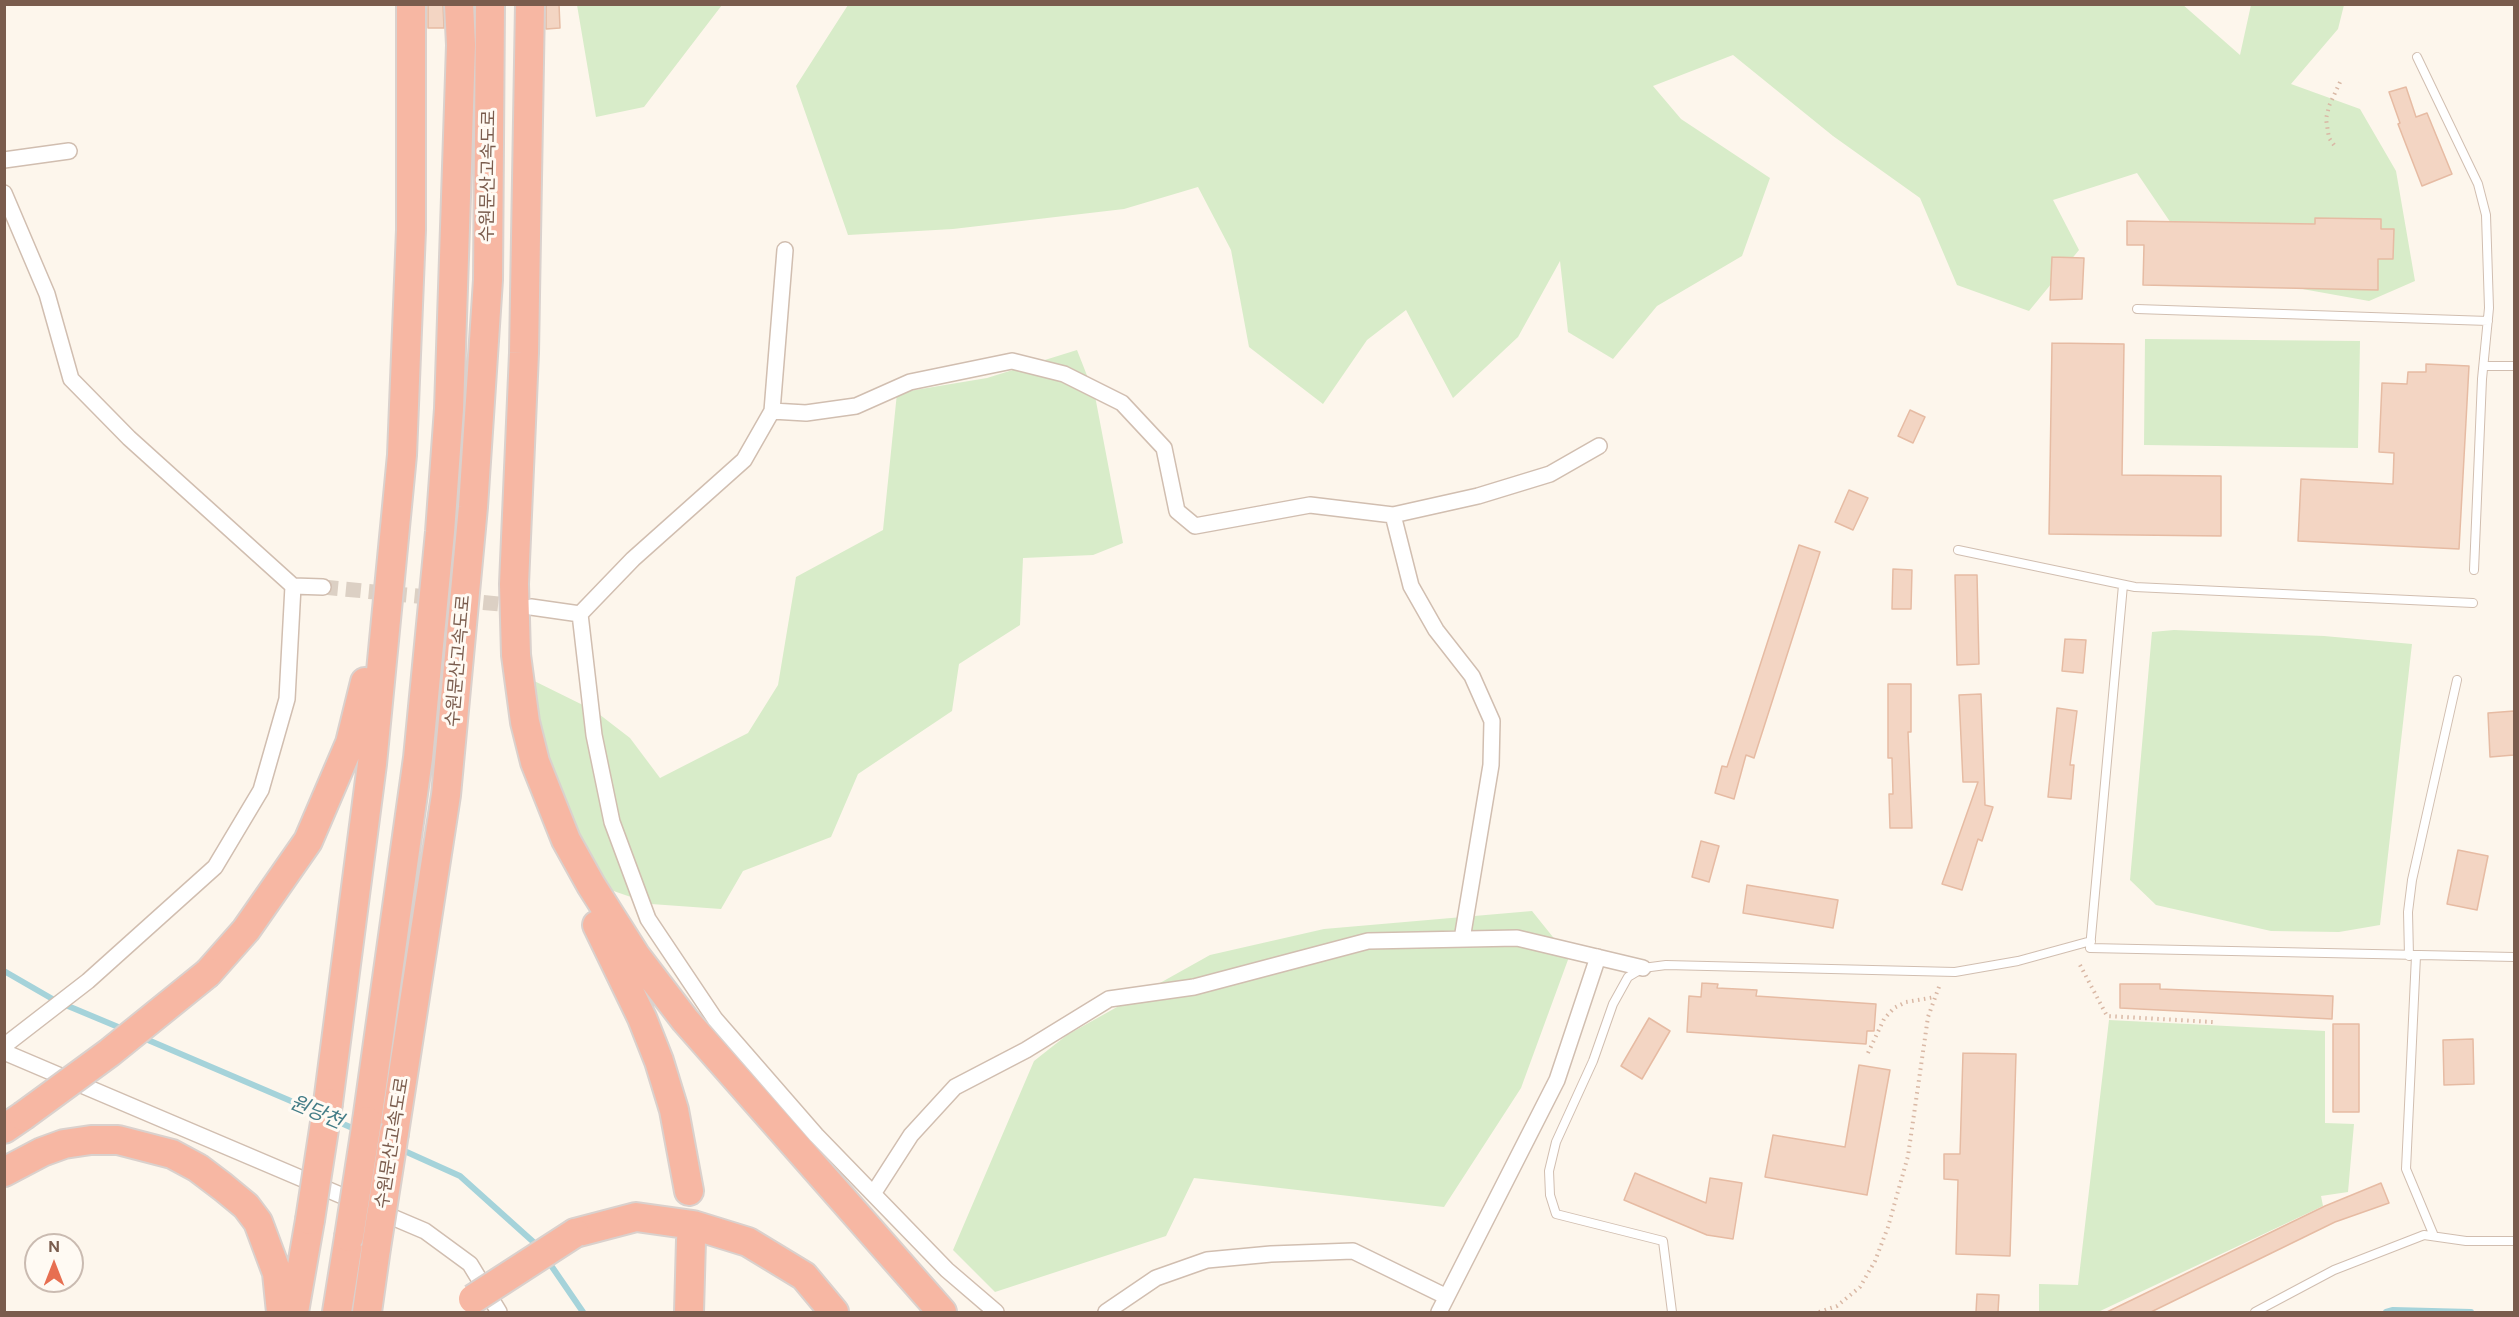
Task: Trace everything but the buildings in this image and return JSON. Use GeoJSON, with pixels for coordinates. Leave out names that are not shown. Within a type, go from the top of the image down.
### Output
{"type":"FeatureCollection","features":[{"type":"Feature","properties":{"kind":"highway"},"geometry":{"type":"LineString","coordinates":[[294,1312],[328,1103],[372,764],[402,455],[411,230],[411,4]]}},
{"type":"Feature","properties":{"kind":"highway","name":"수원문산고속도로"},"geometry":{"type":"LineString","coordinates":[[337,1312],[367,1120],[418,759],[440,532],[449,410],[461,45],[459,4]]}},
{"type":"Feature","properties":{"kind":"highway","name":"수원문산고속도로"},"geometry":{"type":"LineString","coordinates":[[367,1312],[446,795],[473,507],[488,280],[490,4]]}},
{"type":"Feature","properties":{"kind":"highway"},"geometry":{"type":"LineString","coordinates":[[530,4],[524,353],[514,584],[516,655],[525,722],[540,792],[554,833],[642,1018],[659,1061],[674,1110],[689,1191]]}},
{"type":"Feature","properties":{"kind":"highway"},"geometry":{"type":"LineString","coordinates":[[14,1123],[109,1053],[208,973],[246,930],[308,841],[350,743],[368,669],[402,455]]}},
{"type":"Feature","properties":{"kind":"highway"},"geometry":{"type":"LineString","coordinates":[[535,762],[566,840],[591,885],[636,956],[693,1029],[942,1312]]}},
{"type":"Feature","properties":{"kind":"highway"},"geometry":{"type":"LineString","coordinates":[[4,1173],[42,1152],[64,1144],[91,1140],[118,1140],[172,1154],[198,1168],[223,1187],[246,1206],[258,1222],[277,1273],[281,1312]]}},
{"type":"Feature","properties":{"kind":"highway"},"geometry":{"type":"LineString","coordinates":[[466,1306],[575,1233],[636,1217],[693,1225],[748,1242],[804,1276],[834,1312]]}},
{"type":"Feature","properties":{"kind":"highway"},"geometry":{"type":"LineString","coordinates":[[689,1312],[691,1240]]}},
{"type":"Feature","properties":{"kind":"street"},"geometry":{"type":"LineString","coordinates":[[4,159],[69,151]]}},
{"type":"Feature","properties":{"kind":"street"},"geometry":{"type":"LineString","coordinates":[[4,193],[47,294],[71,378],[129,438],[293,586],[322,587]]}},
{"type":"Feature","properties":{"kind":"street"},"geometry":{"type":"LineString","coordinates":[[580,614],[633,559],[744,460],[772,411],[785,250]]}},
{"type":"Feature","properties":{"kind":"street"},"geometry":{"type":"LineString","coordinates":[[772,411],[806,413],[856,406],[910,382],[1012,361],[1064,374],[1122,403],[1164,448],[1177,511],[1196,526],[1310,504],[1393,515],[1478,496],[1550,474],[1599,446]]}},
{"type":"Feature","properties":{"kind":"street"},"geometry":{"type":"LineString","coordinates":[[1393,515],[1411,586],[1436,630],[1472,676],[1492,721],[1491,765],[1461,939]]}},
{"type":"Feature","properties":{"kind":"street"},"geometry":{"type":"LineString","coordinates":[[4,1046],[88,981],[215,867],[261,790],[287,699],[293,586]]}},
{"type":"Feature","properties":{"kind":"street"},"geometry":{"type":"LineString","coordinates":[[531,607],[580,614]]}},
{"type":"Feature","properties":{"kind":"street"},"geometry":{"type":"LineString","coordinates":[[580,614],[594,735],[612,822],[648,919],[715,1019],[816,1135],[947,1270],[996,1312]]}},
{"type":"Feature","properties":{"kind":"street"},"geometry":{"type":"LineString","coordinates":[[873,1194],[911,1135],[954,1087],[1026,1050],[1108,999],[1194,987],[1368,941],[1517,938],[1643,969]]}},
{"type":"Feature","properties":{"kind":"street"},"geometry":{"type":"LineString","coordinates":[[1438,1312],[1557,1080],[1598,957]]}},
{"type":"Feature","properties":{"kind":"street"},"geometry":{"type":"LineString","coordinates":[[4,1052],[425,1231],[470,1264],[499,1312]]}},
{"type":"Feature","properties":{"kind":"street"},"geometry":{"type":"LineString","coordinates":[[1106,1312],[1156,1278],[1207,1260],[1271,1254],[1353,1251],[1445,1296]]}},
{"type":"Feature","properties":{"kind":"lane"},"geometry":{"type":"LineString","coordinates":[[2417,57],[2478,184],[2486,215],[2489,242],[2488,321],[2474,570]]}},
{"type":"Feature","properties":{"kind":"lane"},"geometry":{"type":"LineString","coordinates":[[2137,309],[2488,321]]}},
{"type":"Feature","properties":{"kind":"lane"},"geometry":{"type":"LineString","coordinates":[[2484,366],[2514,366]]}},
{"type":"Feature","properties":{"kind":"lane"},"geometry":{"type":"LineString","coordinates":[[1958,550],[2123,585],[2162,589],[2473,603]]}},
{"type":"Feature","properties":{"kind":"lane"},"geometry":{"type":"LineString","coordinates":[[2123,585],[2090,948],[2154,952],[2514,957]]}},
{"type":"Feature","properties":{"kind":"lane"},"geometry":{"type":"LineString","coordinates":[[2434,1236],[2406,1169],[2413,956],[2408,923],[2412,880],[2457,680]]}},
{"type":"Feature","properties":{"kind":"lane"},"geometry":{"type":"LineString","coordinates":[[1672,1312],[1663,1241],[1557,1214],[1550,1195],[1549,1171],[1557,1142],[1593,1061],[1613,1004],[1628,977],[1643,969],[1666,964],[1945,972],[2018,961],[2091,941]]}},
{"type":"Feature","properties":{"kind":"lane"},"geometry":{"type":"LineString","coordinates":[[2255,1312],[2343,1266],[2424,1235],[2466,1241],[2514,1241]]}},
{"type":"Feature","properties":{"kind":"path"},"geometry":{"type":"LineString","coordinates":[[2334,145],[2329,138],[2326,119],[2328,106],[2342,80]]}},
{"type":"Feature","properties":{"kind":"path"},"geometry":{"type":"LineString","coordinates":[[2080,964],[2107,1016],[2213,1022]]}},
{"type":"Feature","properties":{"kind":"path"},"geometry":{"type":"LineString","coordinates":[[1819,1312],[1837,1306],[1860,1287],[1875,1261],[1888,1227],[1908,1156],[1928,1017],[1945,972]]}},
{"type":"Feature","properties":{"kind":"path"},"geometry":{"type":"LineString","coordinates":[[1868,1053],[1884,1019],[1894,1008],[1906,1002],[1935,996]]}},
{"type":"Feature","properties":{"kind":"green space"},"geometry":{"type":"Polygon","coordinates":[[[577,4],[722,5],[644,107],[596,117],[577,4]]]}},
{"type":"Feature","properties":{"kind":"green space"},"geometry":{"type":"Polygon","coordinates":[[[2182,4],[2240,55],[2251,5],[2344,5],[2338,29],[2291,84],[2360,109],[2396,171],[2415,281],[2369,301],[2258,281],[2179,235],[2137,173],[2053,200],[2079,250],[2029,311],[1957,285],[1920,198],[1833,136],[1733,55],[1653,86],[1681,119],[1770,178],[1742,256],[1657,306],[1613,359],[1568,332],[1560,261],[1518,337],[1453,398],[1406,310],[1367,340],[1323,404],[1249,347],[1231,250],[1198,187],[1124,209],[953,229],[848,235],[796,86],[848,5],[2182,4]]]}},
{"type":"Feature","properties":{"kind":"green space"},"geometry":{"type":"Polygon","coordinates":[[[2145,339],[2360,341],[2358,448],[2144,445],[2145,339]]]}},
{"type":"Feature","properties":{"kind":"green space"},"geometry":{"type":"Polygon","coordinates":[[[1077,350],[1095,396],[1123,543],[1093,555],[1023,558],[1020,625],[959,664],[952,711],[858,774],[831,837],[743,871],[721,909],[651,904],[602,887],[566,818],[516,672],[595,711],[630,738],[660,778],[748,733],[778,685],[796,577],[883,530],[897,393],[987,378],[1077,350]]]}},
{"type":"Feature","properties":{"kind":"green space"},"geometry":{"type":"Polygon","coordinates":[[[2174,630],[2324,636],[2412,644],[2380,925],[2339,932],[2271,931],[2156,905],[2130,880],[2152,632],[2174,630]]]}},
{"type":"Feature","properties":{"kind":"green space"},"geometry":{"type":"Polygon","coordinates":[[[1532,911],[1569,957],[1521,1088],[1444,1207],[1194,1178],[1166,1236],[995,1292],[953,1250],[1034,1061],[1067,1035],[1210,955],[1324,929],[1532,911]]]}},
{"type":"Feature","properties":{"kind":"green space"},"geometry":{"type":"Polygon","coordinates":[[[2109,1020],[2325,1031],[2325,1123],[2354,1124],[2348,1192],[2321,1196],[2323,1206],[2098,1312],[2039,1312],[2039,1284],[2078,1285],[2109,1020]]]}},
{"type":"Feature","properties":{"kind":"waterway","name":"원당천"},"geometry":{"type":"LineString","coordinates":[[4,971],[56,1001],[123,1029]]}},
{"type":"Feature","properties":{"kind":"waterway","name":"원당천"},"geometry":{"type":"LineString","coordinates":[[141,1037],[319,1113]]}},
{"type":"Feature","properties":{"kind":"waterway","name":"원당천"},"geometry":{"type":"LineString","coordinates":[[334,1120],[357,1130]]}},
{"type":"Feature","properties":{"kind":"waterway","name":"원당천"},"geometry":{"type":"LineString","coordinates":[[400,1149],[460,1176],[539,1247]]}},
{"type":"Feature","properties":{"kind":"waterway","name":"원당천"},"geometry":{"type":"LineString","coordinates":[[548,1261],[583,1312]]}},
{"type":"Feature","properties":{"kind":"waterway"},"geometry":{"type":"LineString","coordinates":[[2386,1312],[2393,1310],[2471,1312]]}},
{"type":"Feature","properties":{"kind":"tunnel"},"geometry":{"type":"LineString","coordinates":[[323,587],[520,606]]}}]}
